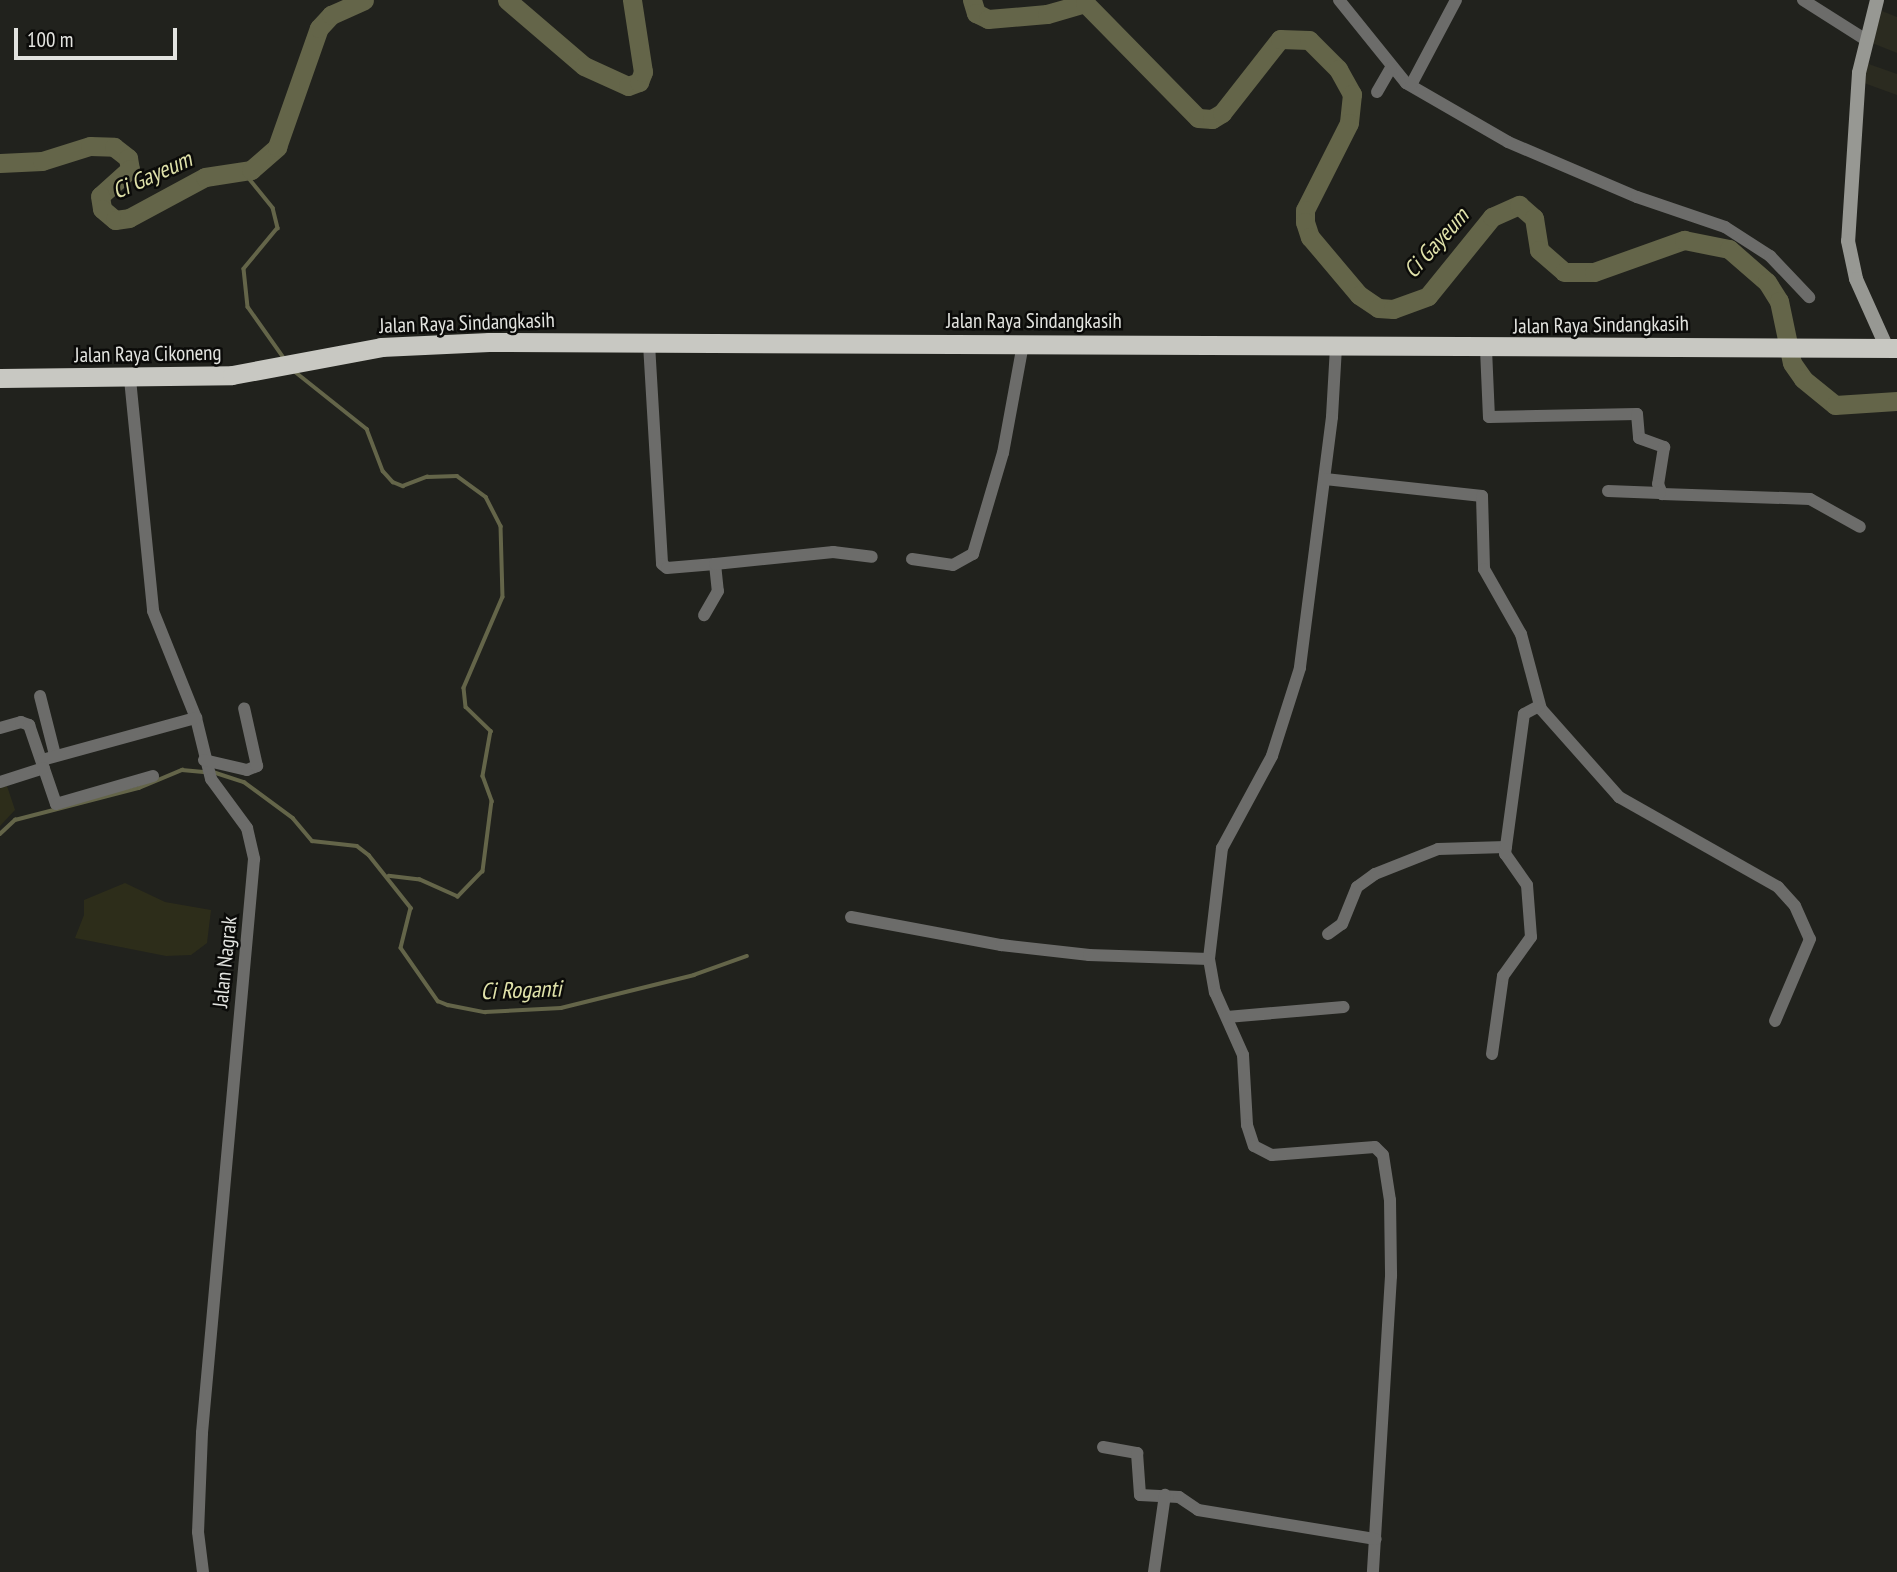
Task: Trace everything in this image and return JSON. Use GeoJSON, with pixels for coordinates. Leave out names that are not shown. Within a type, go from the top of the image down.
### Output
{"type":"FeatureCollection","features":[{"type":"Feature","properties":{"kind":"highway","name":"Jalan Raya Sindangkasih"},"geometry":{"type":"LineString","coordinates":[[287,367],[381,347],[489,342],[1486,349],[1892,348]]}},
{"type":"Feature","properties":{"kind":"highway","name":"Jalan Raya Cikoneng"},"geometry":{"type":"LineString","coordinates":[[0,378],[130,379],[232,375],[287,367]]}},
{"type":"Feature","properties":{"kind":"main road"},"geometry":{"type":"LineString","coordinates":[[1877,0],[1859,73],[1848,241],[1856,279],[1892,348]]}},
{"type":"Feature","properties":{"kind":"street"},"geometry":{"type":"LineString","coordinates":[[1339,0],[1353,12],[1391,68],[1411,85],[1508,142],[1747,239],[1809,297]]}},
{"type":"Feature","properties":{"kind":"street"},"geometry":{"type":"LineString","coordinates":[[1411,85],[1456,0]]}},
{"type":"Feature","properties":{"kind":"street"},"geometry":{"type":"LineString","coordinates":[[1803,0],[1866,40]]}},
{"type":"Feature","properties":{"kind":"street"},"geometry":{"type":"LineString","coordinates":[[1377,92],[1391,68]]}},
{"type":"Feature","properties":{"kind":"street"},"geometry":{"type":"LineString","coordinates":[[649,344],[662,564],[667,568],[833,552],[872,557]]}},
{"type":"Feature","properties":{"kind":"street"},"geometry":{"type":"LineString","coordinates":[[912,559],[943,566],[967,562],[1003,453],[1023,344]]}},
{"type":"Feature","properties":{"kind":"street"},"geometry":{"type":"LineString","coordinates":[[1336,347],[1325,479],[1300,668],[1272,756],[1222,848],[1209,960],[1215,992],[1242,1055],[1248,1135],[1259,1151],[1272,1155],[1368,1147],[1383,1155],[1390,1200],[1391,1276],[1373,1572]]}},
{"type":"Feature","properties":{"kind":"street"},"geometry":{"type":"LineString","coordinates":[[1486,349],[1489,417],[1639,414],[1639,438],[1664,447],[1660,493]]}},
{"type":"Feature","properties":{"kind":"street","name":"Jalan Nagrak"},"geometry":{"type":"LineString","coordinates":[[130,379],[148,583],[156,618],[196,718],[204,760],[211,779],[247,828],[254,859],[202,1433],[198,1532],[203,1572]]}},
{"type":"Feature","properties":{"kind":"street"},"geometry":{"type":"LineString","coordinates":[[1325,479],[1482,496],[1483,569],[1521,634],[1539,706],[1619,797],[1789,896],[1810,939],[1775,1021]]}},
{"type":"Feature","properties":{"kind":"street"},"geometry":{"type":"LineString","coordinates":[[1608,491],[1660,493],[1708,499],[1810,499],[1860,527]]}},
{"type":"Feature","properties":{"kind":"street"},"geometry":{"type":"LineString","coordinates":[[704,615],[718,591],[715,564]]}},
{"type":"Feature","properties":{"kind":"street"},"geometry":{"type":"LineString","coordinates":[[40,696],[43,720],[55,755]]}},
{"type":"Feature","properties":{"kind":"street"},"geometry":{"type":"LineString","coordinates":[[1492,1054],[1503,976],[1531,937],[1527,885],[1506,858],[1506,847],[1524,714],[1539,706]]}},
{"type":"Feature","properties":{"kind":"street"},"geometry":{"type":"LineString","coordinates":[[204,760],[247,770],[257,766],[244,708]]}},
{"type":"Feature","properties":{"kind":"street"},"geometry":{"type":"LineString","coordinates":[[0,782],[43,764],[55,755],[196,718]]}},
{"type":"Feature","properties":{"kind":"street"},"geometry":{"type":"LineString","coordinates":[[0,728],[21,722],[29,725],[43,720]]}},
{"type":"Feature","properties":{"kind":"street"},"geometry":{"type":"LineString","coordinates":[[29,725],[58,805],[153,776]]}},
{"type":"Feature","properties":{"kind":"street"},"geometry":{"type":"LineString","coordinates":[[1328,934],[1342,923],[1357,887],[1375,874],[1445,847],[1506,847]]}},
{"type":"Feature","properties":{"kind":"street"},"geometry":{"type":"LineString","coordinates":[[850,917],[1014,946],[1129,958],[1209,960]]}},
{"type":"Feature","properties":{"kind":"street"},"geometry":{"type":"LineString","coordinates":[[1227,1017],[1344,1007]]}},
{"type":"Feature","properties":{"kind":"street"},"geometry":{"type":"LineString","coordinates":[[1102,1447],[1134,1450],[1137,1493],[1184,1498],[1198,1510],[1376,1539]]}},
{"type":"Feature","properties":{"kind":"street"},"geometry":{"type":"LineString","coordinates":[[1154,1572],[1165,1495]]}},
{"type":"Feature","properties":{"kind":"shaded area"},"geometry":{"type":"Polygon","coordinates":[[[1882,11],[1897,17],[1897,53],[1872,43],[1882,11]]]}},
{"type":"Feature","properties":{"kind":"shaded area"},"geometry":{"type":"Polygon","coordinates":[[[1866,63],[1897,74],[1897,95],[1864,83],[1866,63]]]}},
{"type":"Feature","properties":{"kind":"shaded area"},"geometry":{"type":"Polygon","coordinates":[[[7,786],[15,810],[0,826],[0,788],[7,786]]]}},
{"type":"Feature","properties":{"kind":"shaded area"},"geometry":{"type":"Polygon","coordinates":[[[125,883],[165,902],[211,910],[207,943],[191,955],[166,956],[75,938],[84,915],[84,900],[125,883]]]}},
{"type":"Feature","properties":{"kind":"waterway","name":"Ci Gayeum"},"geometry":{"type":"LineString","coordinates":[[0,163],[42,161],[90,146],[114,147],[128,158],[130,169],[100,196],[102,209],[115,220],[129,218],[205,177],[251,170],[277,147],[319,28],[331,15],[364,0]]}},
{"type":"Feature","properties":{"kind":"waterway","name":"Ci Gayeum"},"geometry":{"type":"LineString","coordinates":[[507,0],[584,66],[628,86],[639,82],[643,72],[632,0]]}},
{"type":"Feature","properties":{"kind":"waterway","name":"Ci Gayeum"},"geometry":{"type":"LineString","coordinates":[[972,0],[976,13],[988,19],[1047,14],[1085,3],[1198,118],[1212,119],[1222,113],[1280,39],[1309,40],[1338,69],[1352,94],[1349,123],[1305,210],[1305,222],[1310,237],[1359,295],[1378,308],[1393,309],[1428,296],[1492,217],[1519,205],[1534,218],[1539,250],[1564,272],[1594,272],[1684,240],[1729,249],[1767,282],[1779,301],[1792,363],[1803,379],[1835,405],[1897,401]]}},
{"type":"Feature","properties":{"kind":"waterway"},"geometry":{"type":"LineString","coordinates":[[244,172],[273,208],[278,228],[244,269],[248,307],[284,358]]}},
{"type":"Feature","properties":{"kind":"waterway"},"geometry":{"type":"LineString","coordinates":[[293,370],[367,429],[383,471],[393,482],[403,486],[427,477],[457,476],[486,497],[501,526],[503,597],[464,688],[466,707],[491,731],[483,776],[492,801],[483,871],[458,897],[420,880],[389,876]]}},
{"type":"Feature","properties":{"kind":"waterway","name":"Ci Roganti"},"geometry":{"type":"LineString","coordinates":[[0,834],[15,820],[139,788],[182,770],[206,772]]}},
{"type":"Feature","properties":{"kind":"waterway","name":"Ci Roganti"},"geometry":{"type":"LineString","coordinates":[[213,772],[244,782],[293,818],[312,841],[357,846],[369,855],[411,908],[401,948],[438,1001],[448,1005],[485,1012],[561,1008],[694,975],[747,956]]}}]}
